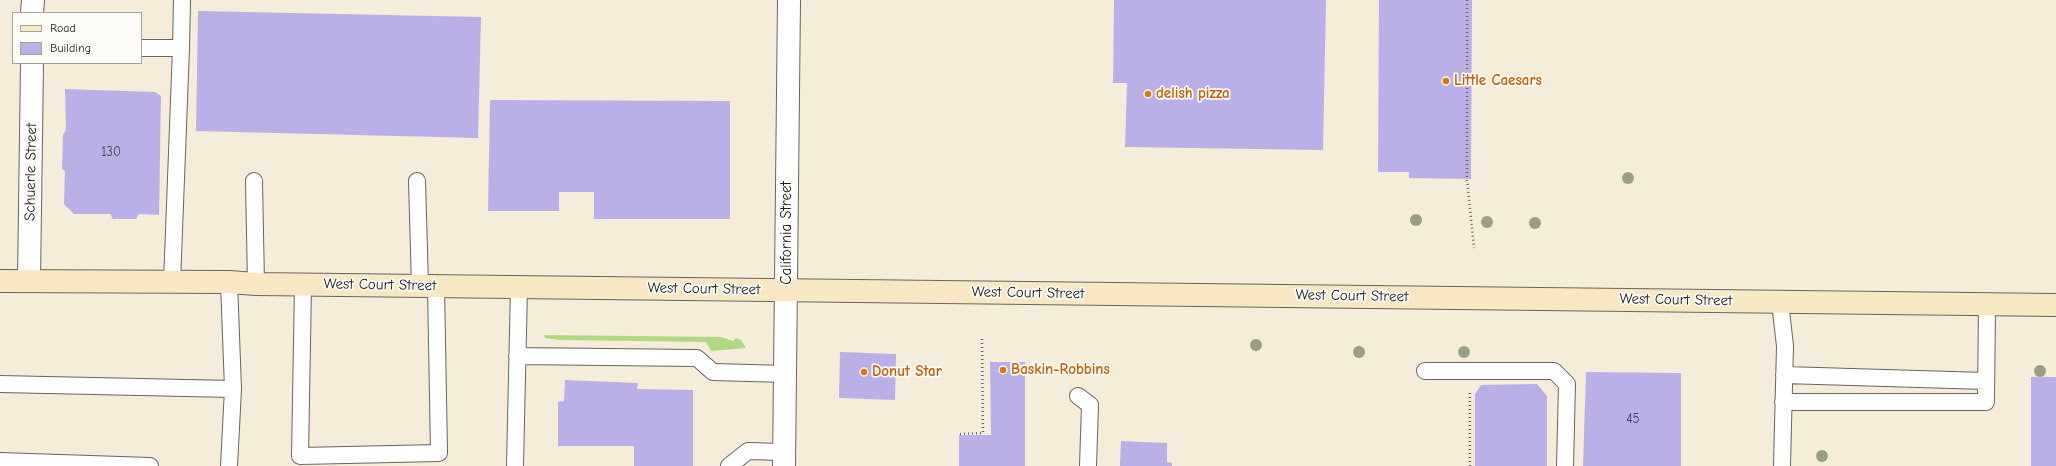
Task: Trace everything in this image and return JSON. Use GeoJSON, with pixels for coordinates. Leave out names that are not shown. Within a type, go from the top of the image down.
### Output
{"type":"FeatureCollection","features":[{"type":"Feature","properties":{"kind":"street"},"geometry":{"type":"LineString","coordinates":[[32,12],[33,0]]}},
{"type":"Feature","properties":{"kind":"street","name":"California Street"},"geometry":{"type":"LineString","coordinates":[[784,459],[789,0]]}},
{"type":"Feature","properties":{"kind":"street","name":"Schuerle Street"},"geometry":{"type":"LineString","coordinates":[[29,281],[32,64]]}},
{"type":"Feature","properties":{"kind":"street","name":"West Court Street"},"geometry":{"type":"LineString","coordinates":[[0,281],[172,283],[229,282],[303,285],[2056,305]]}},
{"type":"Feature","properties":{"kind":"lane"},"geometry":{"type":"LineString","coordinates":[[172,283],[182,0]]}},
{"type":"Feature","properties":{"kind":"lane"},"geometry":{"type":"LineString","coordinates":[[142,48],[181,48]]}},
{"type":"Feature","properties":{"kind":"lane"},"geometry":{"type":"LineString","coordinates":[[254,181],[256,284]]}},
{"type":"Feature","properties":{"kind":"lane"},"geometry":{"type":"LineString","coordinates":[[303,285],[300,456],[426,460],[439,453],[428,286],[416,181]]}},
{"type":"Feature","properties":{"kind":"lane"},"geometry":{"type":"LineString","coordinates":[[229,282],[233,389],[229,466]]}},
{"type":"Feature","properties":{"kind":"lane"},"geometry":{"type":"LineString","coordinates":[[515,466],[519,287]]}},
{"type":"Feature","properties":{"kind":"lane"},"geometry":{"type":"LineString","coordinates":[[1780,302],[1785,346],[1782,466]]}},
{"type":"Feature","properties":{"kind":"lane"},"geometry":{"type":"LineString","coordinates":[[1783,402],[1986,402],[1987,304]]}},
{"type":"Feature","properties":{"kind":"lane"},"geometry":{"type":"LineString","coordinates":[[518,356],[697,358],[713,372],[786,374]]}},
{"type":"Feature","properties":{"kind":"lane"},"geometry":{"type":"LineString","coordinates":[[1425,372],[1554,372],[1567,384],[1564,466]]}},
{"type":"Feature","properties":{"kind":"lane"},"geometry":{"type":"LineString","coordinates":[[1784,375],[1986,381]]}},
{"type":"Feature","properties":{"kind":"lane"},"geometry":{"type":"LineString","coordinates":[[0,384],[233,389]]}},
{"type":"Feature","properties":{"kind":"lane"},"geometry":{"type":"LineString","coordinates":[[1078,396],[1090,405],[1088,466]]}},
{"type":"Feature","properties":{"kind":"lane"},"geometry":{"type":"LineString","coordinates":[[729,466],[748,451],[784,459]]}},
{"type":"Feature","properties":{"kind":"lane"},"geometry":{"type":"LineString","coordinates":[[3,462],[150,466]]}},
{"type":"Feature","properties":{"kind":"path"},"geometry":{"type":"LineString","coordinates":[[1467,0],[1467,180],[1474,248]]}},
{"type":"Feature","properties":{"kind":"path"},"geometry":{"type":"LineString","coordinates":[[960,434],[983,433],[982,338]]}},
{"type":"Feature","properties":{"kind":"path"},"geometry":{"type":"LineString","coordinates":[[1470,372],[1470,466]]}},
{"type":"Feature","properties":{"kind":"green space"},"geometry":{"type":"Polygon","coordinates":[[[544,335],[721,337],[733,341],[736,338],[741,340],[746,348],[711,351],[706,342],[559,340],[545,338],[544,335]]]}},
{"type":"Feature","properties":{"kind":"building"},"geometry":{"type":"Polygon","coordinates":[[[1114,0],[1326,0],[1323,150],[1125,147],[1127,83],[1113,83],[1114,0]]]}},
{"type":"Feature","properties":{"kind":"building"},"geometry":{"type":"Polygon","coordinates":[[[1379,0],[1472,0],[1471,179],[1409,178],[1409,172],[1378,172],[1379,0]]]}},
{"type":"Feature","properties":{"kind":"building"},"geometry":{"type":"Polygon","coordinates":[[[198,11],[481,17],[478,138],[196,131],[198,11]]]}},
{"type":"Feature","properties":{"kind":"building"},"geometry":{"type":"Polygon","coordinates":[[[65,89],[155,92],[161,96],[159,215],[139,214],[136,219],[113,219],[110,214],[74,214],[64,204],[65,171],[62,169],[63,135],[66,130],[65,89]]]}},
{"type":"Feature","properties":{"kind":"building"},"geometry":{"type":"Polygon","coordinates":[[[490,100],[730,101],[730,219],[594,219],[594,192],[559,192],[559,211],[488,211],[490,100]]]}},
{"type":"Feature","properties":{"kind":"building"},"geometry":{"type":"Polygon","coordinates":[[[840,352],[896,354],[895,400],[839,398],[840,352]]]}},
{"type":"Feature","properties":{"kind":"building"},"geometry":{"type":"Polygon","coordinates":[[[990,362],[1025,362],[1025,466],[959,466],[959,435],[991,435],[990,362]]]}},
{"type":"Feature","properties":{"kind":"building"},"geometry":{"type":"Polygon","coordinates":[[[1586,372],[1681,373],[1681,466],[1583,466],[1586,372]]]}},
{"type":"Feature","properties":{"kind":"building"},"geometry":{"type":"Polygon","coordinates":[[[2031,377],[2056,377],[2056,466],[2031,466],[2031,377]]]}},
{"type":"Feature","properties":{"kind":"building"},"geometry":{"type":"Polygon","coordinates":[[[565,380],[638,383],[637,389],[693,390],[693,466],[634,466],[634,446],[558,446],[558,402],[564,401],[565,380]]]}},
{"type":"Feature","properties":{"kind":"building"},"geometry":{"type":"Polygon","coordinates":[[[1537,384],[1547,396],[1547,466],[1475,466],[1475,394],[1481,385],[1537,384]]]}},
{"type":"Feature","properties":{"kind":"building"},"geometry":{"type":"Polygon","coordinates":[[[1121,441],[1167,443],[1167,462],[1172,463],[1172,466],[1120,466],[1121,441]]]}},
{"type":"Feature","properties":{"kind":"place","name":"Little Caesars"},"geometry":{"type":"Point","coordinates":[1446,81]}},
{"type":"Feature","properties":{"kind":"place","name":"delish pizza"},"geometry":{"type":"Point","coordinates":[1148,94]}},
{"type":"Feature","properties":{"kind":"place","name":"Baskin-Robbins"},"geometry":{"type":"Point","coordinates":[1003,370]}},
{"type":"Feature","properties":{"kind":"place","name":"Donut Star"},"geometry":{"type":"Point","coordinates":[864,372]}}]}
